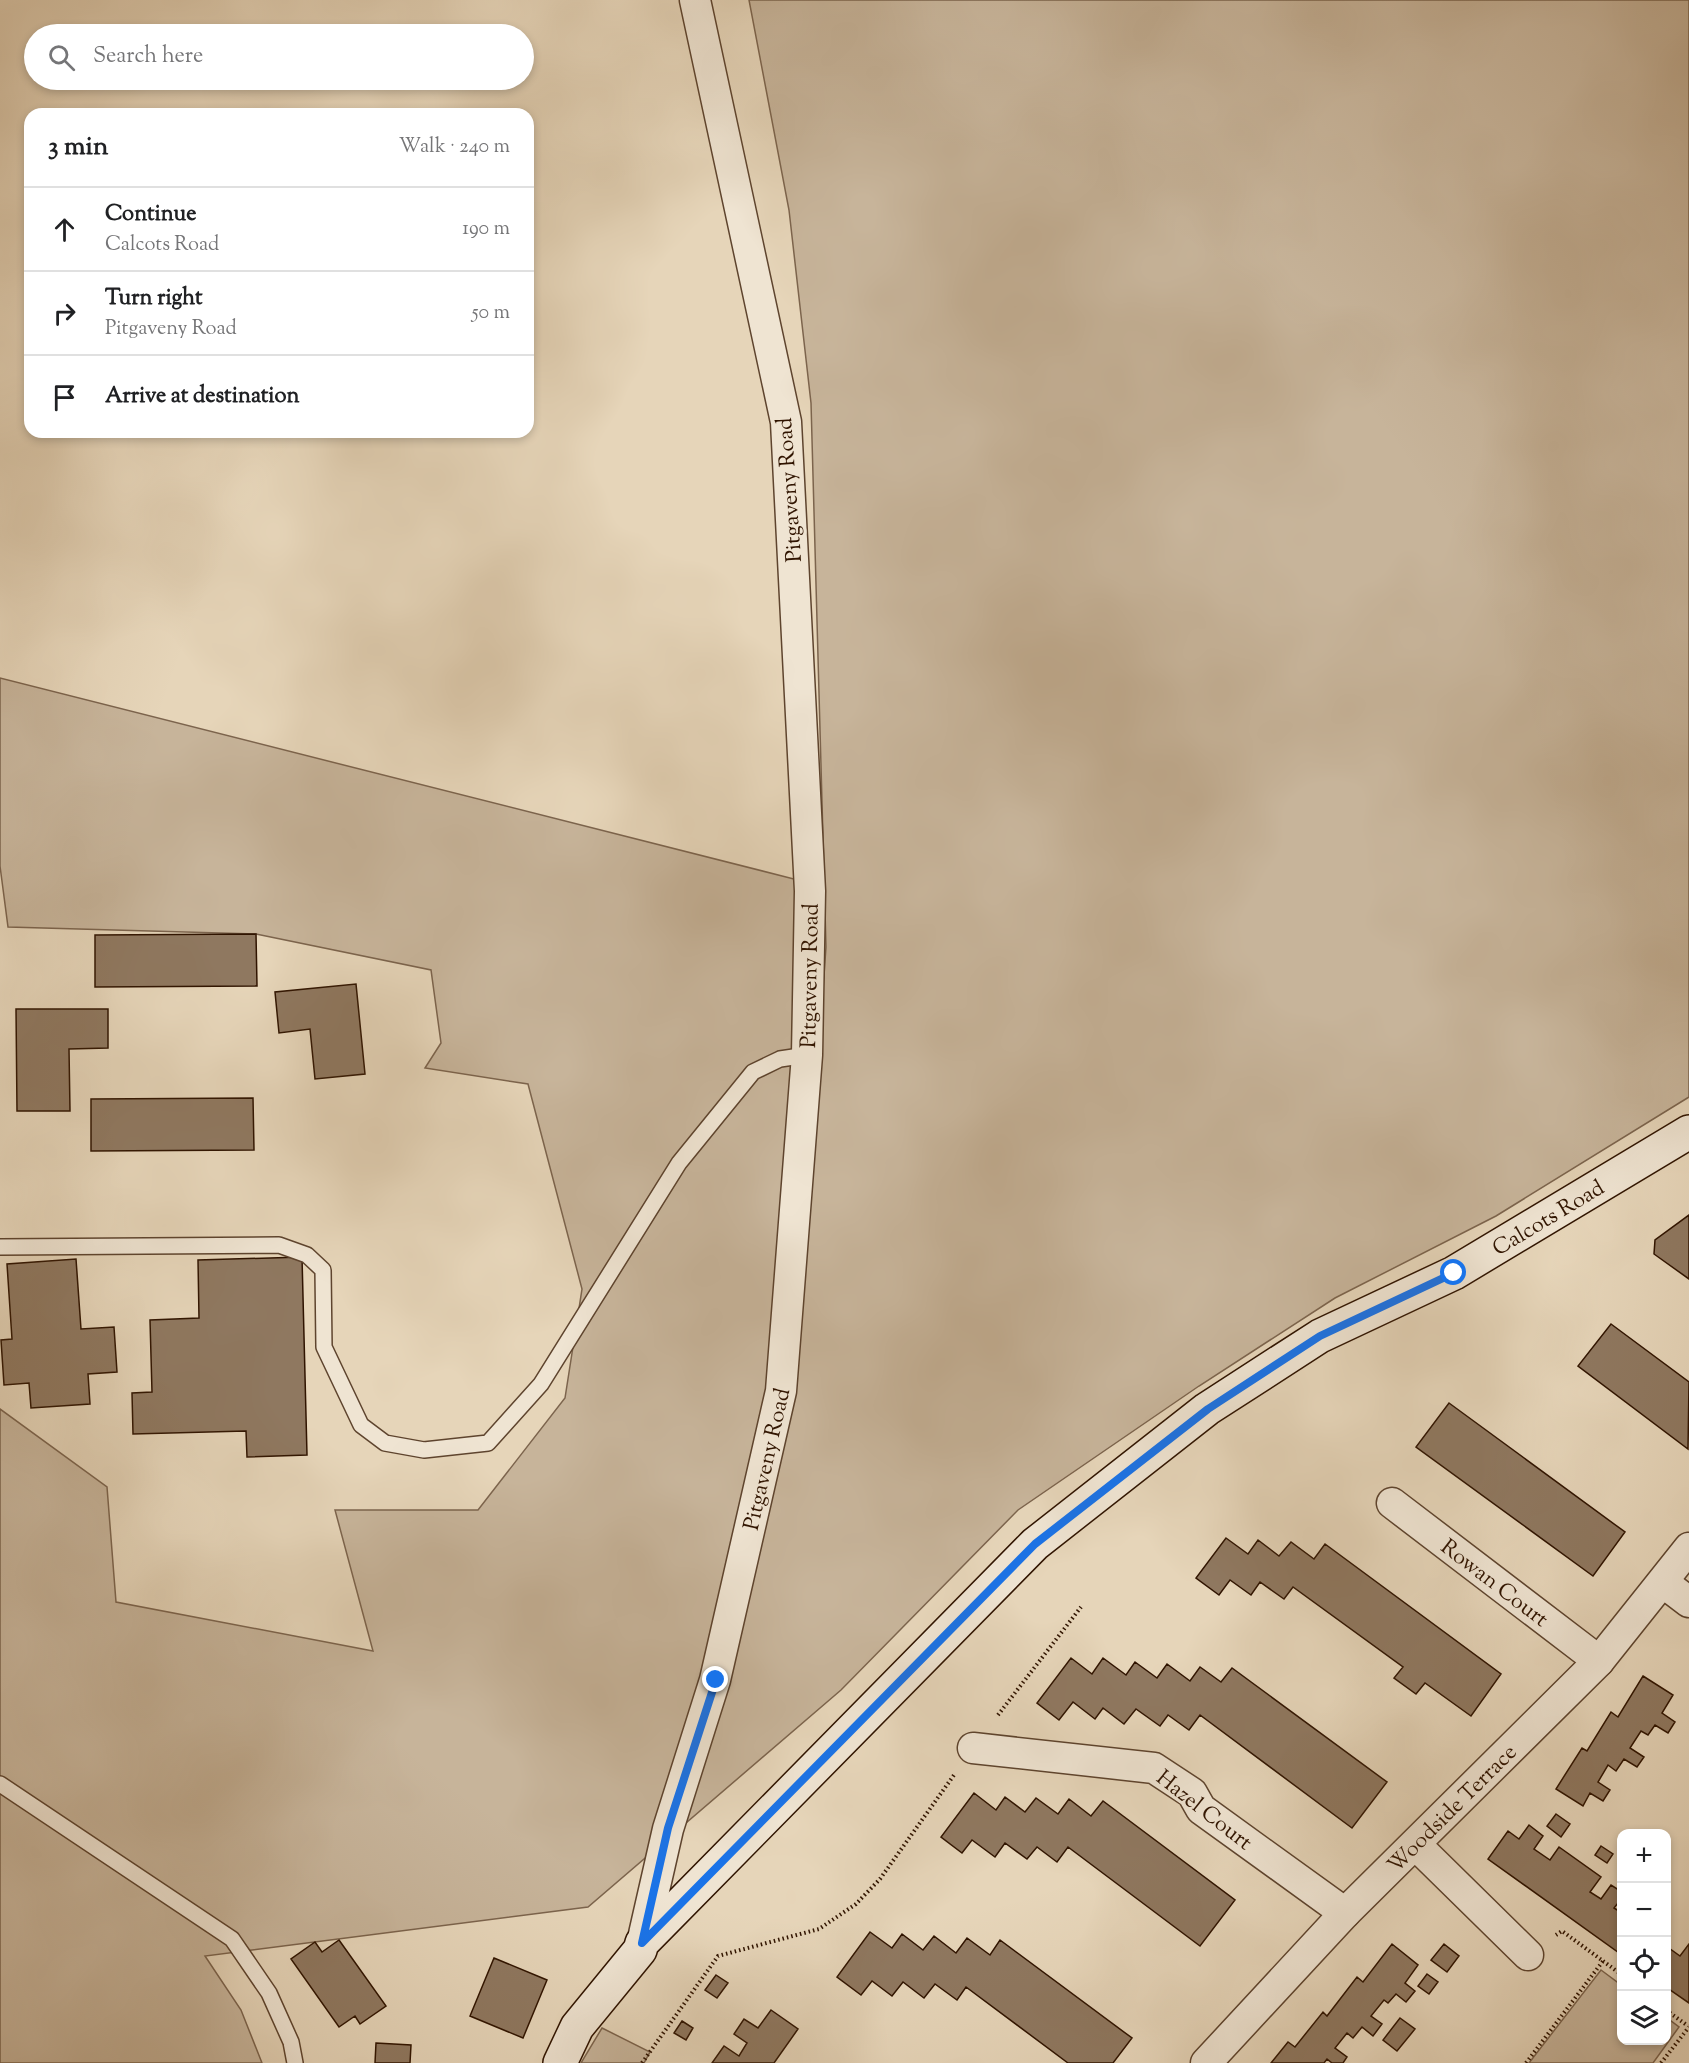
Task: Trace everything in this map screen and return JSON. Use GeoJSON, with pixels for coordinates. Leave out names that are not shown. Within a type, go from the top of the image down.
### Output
{"type":"FeatureCollection","features":[{"type":"Feature","properties":{"kind":"street","name":"Pitgaveny Road"},"geometry":{"type":"LineString","coordinates":[[642,1943],[668,1828],[716,1680],[781,1391],[807,1055],[810,891],[786,422],[695,0]]}},
{"type":"Feature","properties":{"kind":"street","name":"Calcots Road"},"geometry":{"type":"LineString","coordinates":[[560,2063],[577,2027],[640,1950],[642,1943],[1035,1544],[1198,1416],[1320,1336],[1454,1273],[1689,1132]]}},
{"type":"Feature","properties":{"kind":"street","name":"Rowan Court"},"geometry":{"type":"LineString","coordinates":[[1392,1503],[1599,1661]]}},
{"type":"Feature","properties":{"kind":"street","name":"Woodside Terrace"},"geometry":{"type":"LineString","coordinates":[[1206,2063],[1345,1913],[1599,1661],[1664,1583],[1689,1548]]}},
{"type":"Feature","properties":{"kind":"street"},"geometry":{"type":"LineString","coordinates":[[1664,1583],[1689,1602]]}},
{"type":"Feature","properties":{"kind":"street","name":"Hazel Court"},"geometry":{"type":"LineString","coordinates":[[973,1748],[1154,1768],[1192,1793],[1201,1809],[1345,1913]]}},
{"type":"Feature","properties":{"kind":"street"},"geometry":{"type":"LineString","coordinates":[[1416,1845],[1528,1955]]}},
{"type":"Feature","properties":{"kind":"lane"},"geometry":{"type":"LineString","coordinates":[[0,1247],[279,1245],[307,1255],[323,1270],[324,1347],[360,1425],[385,1443],[424,1450],[488,1443],[541,1384],[679,1162],[753,1072],[780,1059],[807,1055]]}},
{"type":"Feature","properties":{"kind":"lane"},"geometry":{"type":"LineString","coordinates":[[0,1784],[232,1939],[269,1993],[291,2042],[295,2063]]}},
{"type":"Feature","properties":{"kind":"path"},"geometry":{"type":"LineString","coordinates":[[642,2063],[718,1956],[819,1929],[856,1904],[880,1879],[973,1748],[1081,1607]]}},
{"type":"Feature","properties":{"kind":"path"},"geometry":{"type":"LineString","coordinates":[[1528,1955],[1562,1931],[1617,1972]]}},
{"type":"Feature","properties":{"kind":"path"},"geometry":{"type":"LineString","coordinates":[[1526,2063],[1603,1961]]}},
{"type":"Feature","properties":{"kind":"path"},"geometry":{"type":"LineString","coordinates":[[1661,2063],[1689,2027],[1671,2014]]}},
{"type":"Feature","properties":{"kind":"shaded area"},"geometry":{"type":"Polygon","coordinates":[[[749,0],[1689,0],[1689,1097],[1496,1216],[1335,1298],[1199,1386],[1018,1510],[841,1690],[588,1907],[205,1956],[241,2010],[262,2063],[0,2063],[0,1409],[107,1487],[116,1602],[373,1651],[335,1510],[478,1510],[565,1398],[582,1289],[528,1084],[425,1068],[441,1043],[431,970],[256,934],[8,927],[0,866],[0,678],[798,880],[795,1382],[826,947],[811,403],[789,210],[749,0]]]}},
{"type":"Feature","properties":{"kind":"shaded area"},"geometry":{"type":"Polygon","coordinates":[[[1601,1970],[1617,1982],[1617,2045],[1666,2045],[1653,2063],[1529,2063],[1601,1970]]]}},
{"type":"Feature","properties":{"kind":"shaded area"},"geometry":{"type":"Polygon","coordinates":[[[1671,2021],[1679,2027],[1671,2038],[1671,2021]]]}},
{"type":"Feature","properties":{"kind":"shaded area"},"geometry":{"type":"Polygon","coordinates":[[[602,2028],[650,2052],[644,2063],[581,2063],[602,2028]]]}},
{"type":"Feature","properties":{"kind":"building"},"geometry":{"type":"Polygon","coordinates":[[[256,934],[257,986],[95,987],[95,935],[256,934]]]}},
{"type":"Feature","properties":{"kind":"building"},"geometry":{"type":"Polygon","coordinates":[[[356,984],[365,1074],[315,1079],[310,1029],[279,1033],[275,992],[356,984]]]}},
{"type":"Feature","properties":{"kind":"building"},"geometry":{"type":"Polygon","coordinates":[[[16,1009],[108,1009],[108,1048],[69,1049],[70,1111],[17,1111],[16,1009]]]}},
{"type":"Feature","properties":{"kind":"building"},"geometry":{"type":"Polygon","coordinates":[[[253,1098],[254,1150],[91,1151],[91,1099],[253,1098]]]}},
{"type":"Feature","properties":{"kind":"building"},"geometry":{"type":"Polygon","coordinates":[[[1689,1215],[1689,1279],[1654,1254],[1655,1240],[1689,1215]]]}},
{"type":"Feature","properties":{"kind":"building"},"geometry":{"type":"Polygon","coordinates":[[[302,1257],[307,1455],[247,1457],[246,1431],[133,1434],[132,1393],[152,1392],[150,1320],[199,1318],[198,1260],[302,1257]]]}},
{"type":"Feature","properties":{"kind":"building"},"geometry":{"type":"Polygon","coordinates":[[[76,1259],[81,1329],[114,1327],[117,1372],[88,1374],[90,1404],[31,1408],[29,1383],[4,1385],[1,1340],[12,1339],[7,1264],[76,1259]]]}},
{"type":"Feature","properties":{"kind":"building"},"geometry":{"type":"Polygon","coordinates":[[[1611,1324],[1689,1382],[1688,1449],[1578,1366],[1611,1324]]]}},
{"type":"Feature","properties":{"kind":"building"},"geometry":{"type":"Polygon","coordinates":[[[1449,1403],[1625,1532],[1593,1576],[1416,1447],[1449,1403]]]}},
{"type":"Feature","properties":{"kind":"building"},"geometry":{"type":"Polygon","coordinates":[[[1226,1538],[1248,1554],[1258,1540],[1279,1556],[1291,1542],[1314,1559],[1325,1544],[1501,1674],[1471,1716],[1425,1683],[1416,1694],[1394,1678],[1403,1667],[1293,1587],[1284,1599],[1260,1582],[1251,1595],[1230,1580],[1219,1595],[1196,1578],[1226,1538]]]}},
{"type":"Feature","properties":{"kind":"building"},"geometry":{"type":"Polygon","coordinates":[[[1071,1658],[1092,1674],[1103,1658],[1126,1675],[1135,1662],[1157,1678],[1167,1664],[1190,1681],[1200,1667],[1221,1682],[1232,1668],[1387,1782],[1352,1828],[1200,1715],[1189,1730],[1168,1715],[1160,1726],[1136,1709],[1124,1724],[1103,1708],[1095,1719],[1073,1702],[1059,1720],[1037,1703],[1071,1658]]]}},
{"type":"Feature","properties":{"kind":"building"},"geometry":{"type":"Polygon","coordinates":[[[1643,1676],[1673,1695],[1662,1713],[1675,1722],[1668,1733],[1655,1725],[1648,1735],[1641,1731],[1630,1748],[1644,1757],[1637,1767],[1624,1759],[1616,1771],[1608,1765],[1598,1782],[1610,1790],[1603,1801],[1590,1793],[1583,1806],[1556,1789],[1582,1748],[1587,1751],[1611,1712],[1618,1717],[1643,1676]]]}},
{"type":"Feature","properties":{"kind":"building"},"geometry":{"type":"Polygon","coordinates":[[[974,1793],[996,1810],[1005,1797],[1025,1812],[1036,1798],[1058,1814],[1069,1799],[1091,1816],[1103,1801],[1235,1900],[1200,1946],[1068,1847],[1057,1862],[1037,1847],[1027,1859],[1005,1843],[995,1857],[972,1840],[962,1853],[941,1837],[974,1793]]]}},
{"type":"Feature","properties":{"kind":"building"},"geometry":{"type":"Polygon","coordinates":[[[1556,1814],[1570,1824],[1561,1837],[1547,1826],[1556,1814]]]}},
{"type":"Feature","properties":{"kind":"building"},"geometry":{"type":"Polygon","coordinates":[[[1529,1825],[1543,1836],[1534,1849],[1550,1860],[1559,1847],[1601,1877],[1590,1892],[1601,1899],[1611,1885],[1617,1889],[1617,1904],[1614,1908],[1617,1910],[1617,1951],[1488,1859],[1508,1831],[1519,1839],[1529,1825]]]}},
{"type":"Feature","properties":{"kind":"building"},"geometry":{"type":"Polygon","coordinates":[[[1601,1846],[1613,1854],[1607,1863],[1595,1855],[1601,1846]]]}},
{"type":"Feature","properties":{"kind":"building"},"geometry":{"type":"Polygon","coordinates":[[[870,1932],[892,1948],[902,1934],[923,1950],[934,1936],[956,1953],[967,1938],[990,1955],[1000,1940],[1132,2038],[1113,2063],[1068,2063],[966,1987],[957,2000],[935,1984],[924,1998],[903,1982],[892,1996],[872,1981],[861,1995],[837,1977],[870,1932]]]}},
{"type":"Feature","properties":{"kind":"building"},"geometry":{"type":"Polygon","coordinates":[[[339,1940],[386,2006],[360,2024],[355,2016],[339,2027],[291,1959],[315,1942],[322,1952],[339,1940]]]}},
{"type":"Feature","properties":{"kind":"building"},"geometry":{"type":"Polygon","coordinates":[[[1392,1944],[1418,1965],[1405,1983],[1415,1991],[1406,2002],[1396,1994],[1388,2003],[1384,2000],[1371,2016],[1382,2024],[1373,2036],[1362,2027],[1353,2038],[1347,2033],[1335,2048],[1347,2057],[1343,2063],[1332,2063],[1327,2059],[1324,2063],[1271,2063],[1288,2042],[1295,2047],[1323,2012],[1327,2016],[1357,1977],[1363,1982],[1392,1944]]]}},
{"type":"Feature","properties":{"kind":"building"},"geometry":{"type":"Polygon","coordinates":[[[1444,1944],[1459,1956],[1447,1972],[1431,1960],[1444,1944]]]}},
{"type":"Feature","properties":{"kind":"building"},"geometry":{"type":"Polygon","coordinates":[[[1689,1944],[1689,2003],[1671,1990],[1671,1950],[1680,1956],[1689,1944]]]}},
{"type":"Feature","properties":{"kind":"building"},"geometry":{"type":"Polygon","coordinates":[[[494,1958],[547,1980],[523,2038],[470,2016],[494,1958]]]}},
{"type":"Feature","properties":{"kind":"building"},"geometry":{"type":"Polygon","coordinates":[[[1427,1974],[1438,1982],[1429,1994],[1418,1986],[1427,1974]]]}},
{"type":"Feature","properties":{"kind":"building"},"geometry":{"type":"Polygon","coordinates":[[[716,1975],[728,1983],[717,1998],[705,1990],[716,1975]]]}},
{"type":"Feature","properties":{"kind":"building"},"geometry":{"type":"Polygon","coordinates":[[[771,2010],[798,2029],[774,2063],[712,2063],[724,2046],[739,2056],[747,2043],[734,2034],[744,2019],[758,2028],[771,2010]]]}},
{"type":"Feature","properties":{"kind":"building"},"geometry":{"type":"Polygon","coordinates":[[[1400,2018],[1415,2029],[1397,2051],[1383,2040],[1400,2018]]]}},
{"type":"Feature","properties":{"kind":"building"},"geometry":{"type":"Polygon","coordinates":[[[682,2021],[693,2028],[686,2040],[674,2033],[682,2021]]]}},
{"type":"Feature","properties":{"kind":"building"},"geometry":{"type":"Polygon","coordinates":[[[376,2043],[411,2045],[410,2063],[375,2063],[376,2043]]]}},
{"type":"Feature","properties":{"kind":"route"},"geometry":{"type":"LineString","coordinates":[[716,1680],[668,1828],[642,1943],[1035,1544],[1208,1409],[1320,1336],[1454,1273]]}}]}
